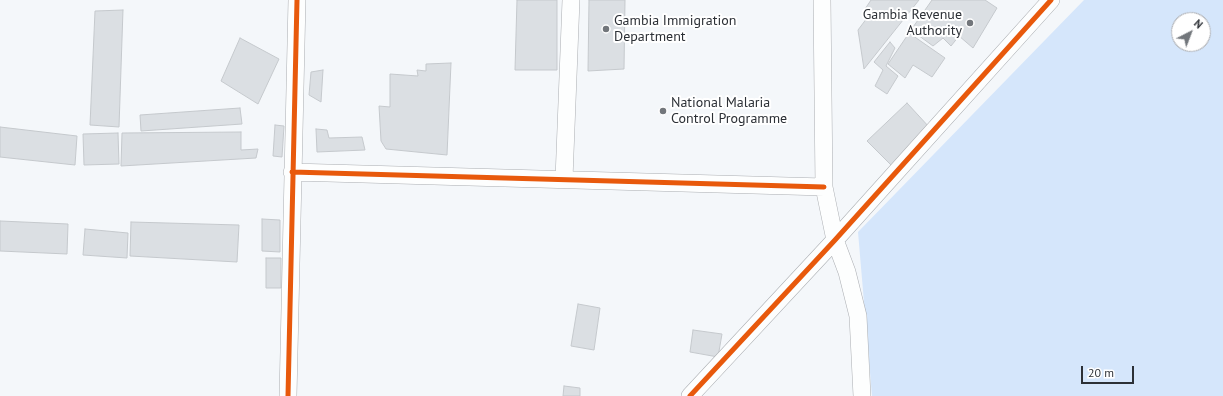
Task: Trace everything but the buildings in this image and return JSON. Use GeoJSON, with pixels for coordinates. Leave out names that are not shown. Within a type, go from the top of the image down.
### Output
{"type":"FeatureCollection","features":[{"type":"Feature","properties":{"kind":"street"},"geometry":{"type":"LineString","coordinates":[[288,396],[296,0]]}},
{"type":"Feature","properties":{"kind":"street"},"geometry":{"type":"LineString","coordinates":[[564,179],[571,0]]}},
{"type":"Feature","properties":{"kind":"street"},"geometry":{"type":"LineString","coordinates":[[822,0],[824,187],[835,240],[847,272],[858,316],[862,396]]}},
{"type":"Feature","properties":{"kind":"street"},"geometry":{"type":"LineString","coordinates":[[690,396],[835,240],[1051,0]]}},
{"type":"Feature","properties":{"kind":"street"},"geometry":{"type":"LineString","coordinates":[[292,172],[824,187]]}},
{"type":"Feature","properties":{"kind":"shaded area"},"geometry":{"type":"Polygon","coordinates":[[[1084,0],[1223,0],[1223,396],[872,396],[858,232],[1084,0]]]}},
{"type":"Feature","properties":{"kind":"cycle path"},"geometry":{"type":"LineString","coordinates":[[288,396],[297,0]]}},
{"type":"Feature","properties":{"kind":"cycle path"},"geometry":{"type":"LineString","coordinates":[[690,396],[835,240],[1051,0]]}},
{"type":"Feature","properties":{"kind":"cycle path"},"geometry":{"type":"LineString","coordinates":[[292,172],[824,187]]}},
{"type":"Feature","properties":{"kind":"place","name":"Gambia Revenue Authority"},"geometry":{"type":"Point","coordinates":[970,23]}},
{"type":"Feature","properties":{"kind":"place","name":"Gambia Immigration Department"},"geometry":{"type":"Point","coordinates":[606,29]}},
{"type":"Feature","properties":{"kind":"place","name":"National Malaria Control Programme"},"geometry":{"type":"Point","coordinates":[663,111]}}]}
